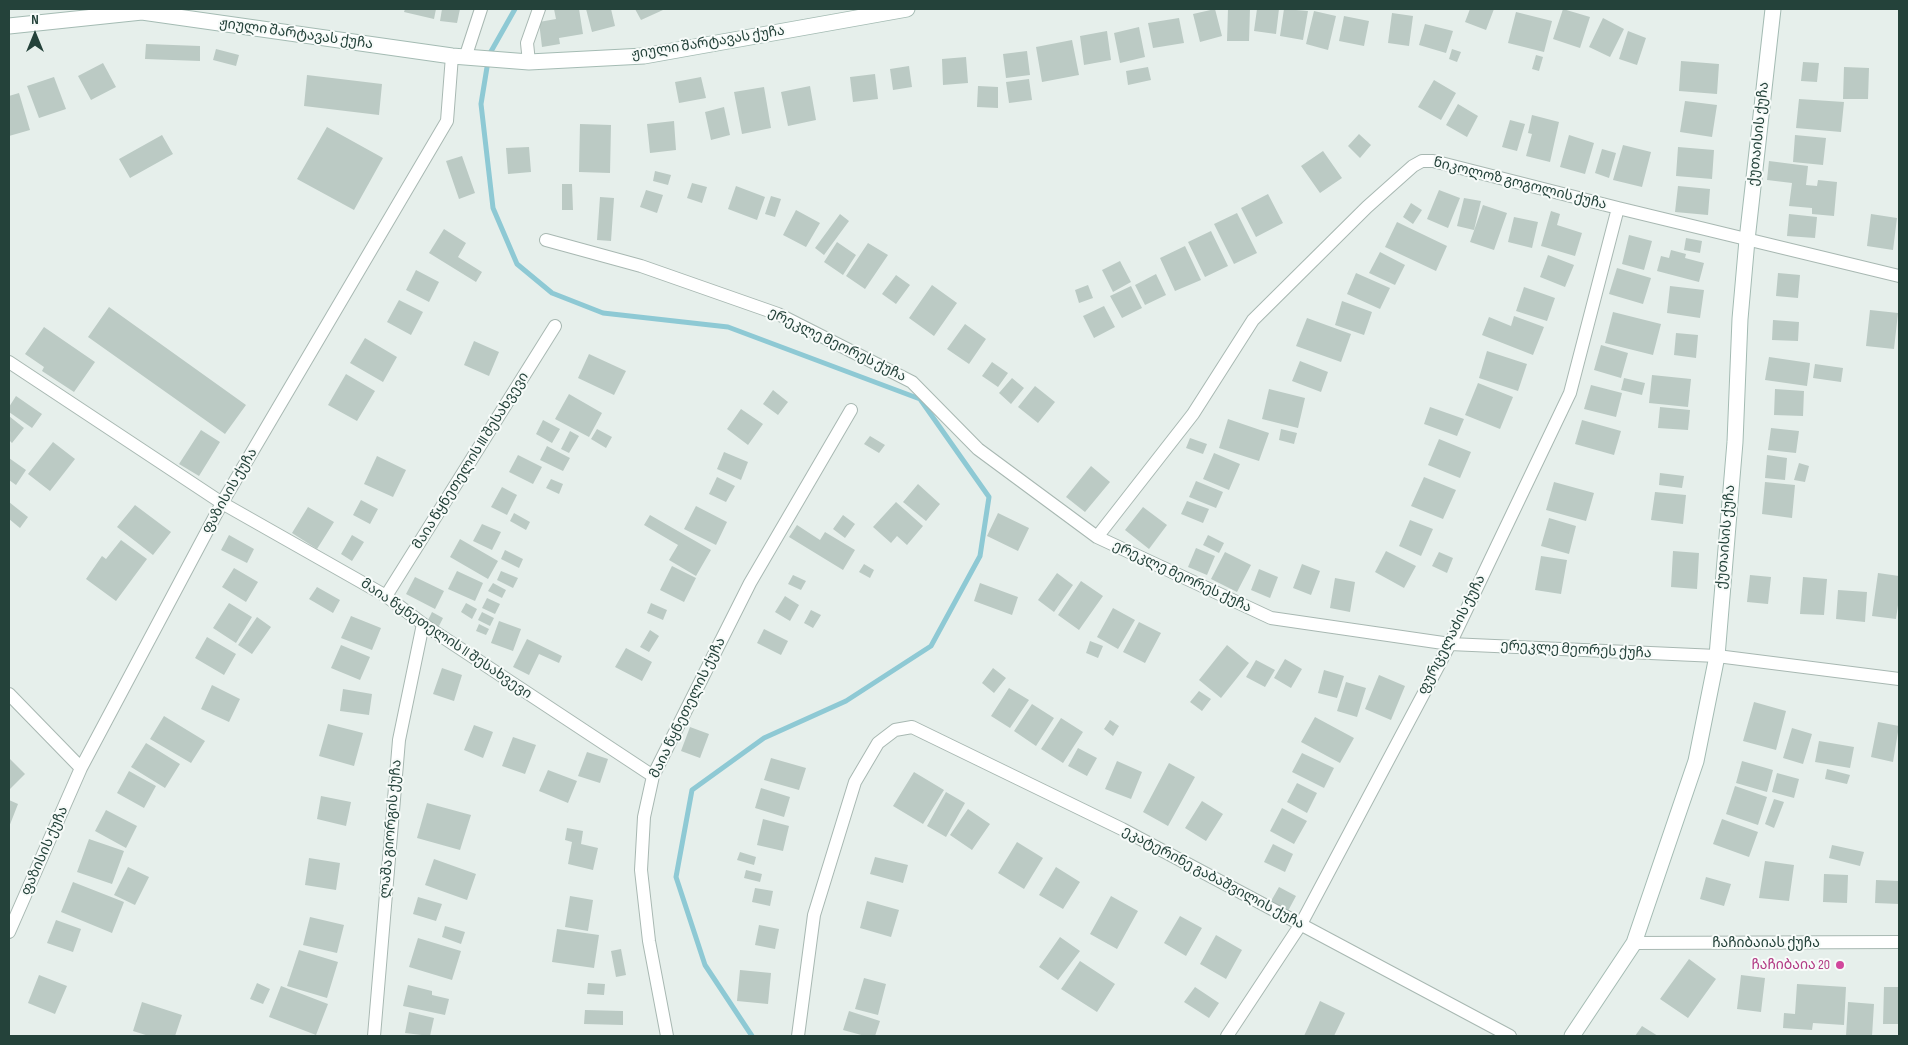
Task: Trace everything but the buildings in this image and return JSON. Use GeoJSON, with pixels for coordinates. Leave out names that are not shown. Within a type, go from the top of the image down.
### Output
{"type":"FeatureCollection","features":[{"type":"Feature","properties":{"kind":"street","name":"ფაზისის ქუჩა"},"geometry":{"type":"LineString","coordinates":[[9,932],[81,768],[222,503],[447,121],[458,57],[482,9]]}},
{"type":"Feature","properties":{"kind":"street"},"geometry":{"type":"LineString","coordinates":[[529,62],[527,43],[538,9]]}},
{"type":"Feature","properties":{"kind":"street","name":"ჟიული შარტავას ქუჩა"},"geometry":{"type":"LineString","coordinates":[[9,26],[142,12],[458,57],[529,62],[644,56],[907,9]]}},
{"type":"Feature","properties":{"kind":"street","name":"ქუთაისის ქუჩა"},"geometry":{"type":"LineString","coordinates":[[1572,1036],[1634,943],[1696,761],[1717,656],[1735,442],[1740,319],[1773,9]]}},
{"type":"Feature","properties":{"kind":"street","name":"ნიკოლოზ გოგოლის ქუჩა"},"geometry":{"type":"LineString","coordinates":[[1097,537],[1193,414],[1253,320],[1367,207],[1413,166],[1422,161],[1433,161],[1899,276]]}},
{"type":"Feature","properties":{"kind":"street","name":"ფურცელაძის ქუჩა"},"geometry":{"type":"LineString","coordinates":[[1227,1036],[1301,924],[1450,644],[1570,393],[1618,208]]}},
{"type":"Feature","properties":{"kind":"street","name":"ერეკლე მეორეს ქუჩა"},"geometry":{"type":"LineString","coordinates":[[546,240],[641,266],[778,314],[912,382],[978,449],[1097,537],[1271,618],[1450,644],[1717,656],[1899,679]]}},
{"type":"Feature","properties":{"kind":"street","name":"მაია წყნეთელის III შესახვევი"},"geometry":{"type":"LineString","coordinates":[[386,596],[555,326]]}},
{"type":"Feature","properties":{"kind":"street","name":"მაია წყნეთელის II შესახვევი"},"geometry":{"type":"LineString","coordinates":[[9,362],[222,503],[386,596],[423,624],[653,776]]}},
{"type":"Feature","properties":{"kind":"street","name":"მაია წყნეთელის ქუჩა"},"geometry":{"type":"LineString","coordinates":[[667,1036],[649,941],[641,870],[644,817],[653,776],[750,583],[851,410]]}},
{"type":"Feature","properties":{"kind":"street","name":"ლაშა გიორგის ქუჩა"},"geometry":{"type":"LineString","coordinates":[[374,1036],[399,740],[423,624]]}},
{"type":"Feature","properties":{"kind":"street"},"geometry":{"type":"LineString","coordinates":[[9,694],[81,768]]}},
{"type":"Feature","properties":{"kind":"street","name":"ეკატერინე გაბაშვილის ქუჩა"},"geometry":{"type":"LineString","coordinates":[[798,1036],[814,915],[855,782],[878,743],[895,730],[912,727],[1122,829],[1510,1036]]}},
{"type":"Feature","properties":{"kind":"street","name":"ჩაჩიბაიას ქუჩა"},"geometry":{"type":"LineString","coordinates":[[1634,943],[1899,942]]}},
{"type":"Feature","properties":{"kind":"waterway"},"geometry":{"type":"LineString","coordinates":[[515,9],[489,55],[481,104],[493,208],[517,264],[552,293],[603,313],[728,327],[920,399],[989,497],[980,556],[931,646],[846,701],[764,738],[692,790],[676,877],[705,965],[752,1036]]}},
{"type":"Feature","properties":{"kind":"place","name":"ჩაჩიბაია 20"},"geometry":{"type":"Point","coordinates":[1840,965]}}]}
